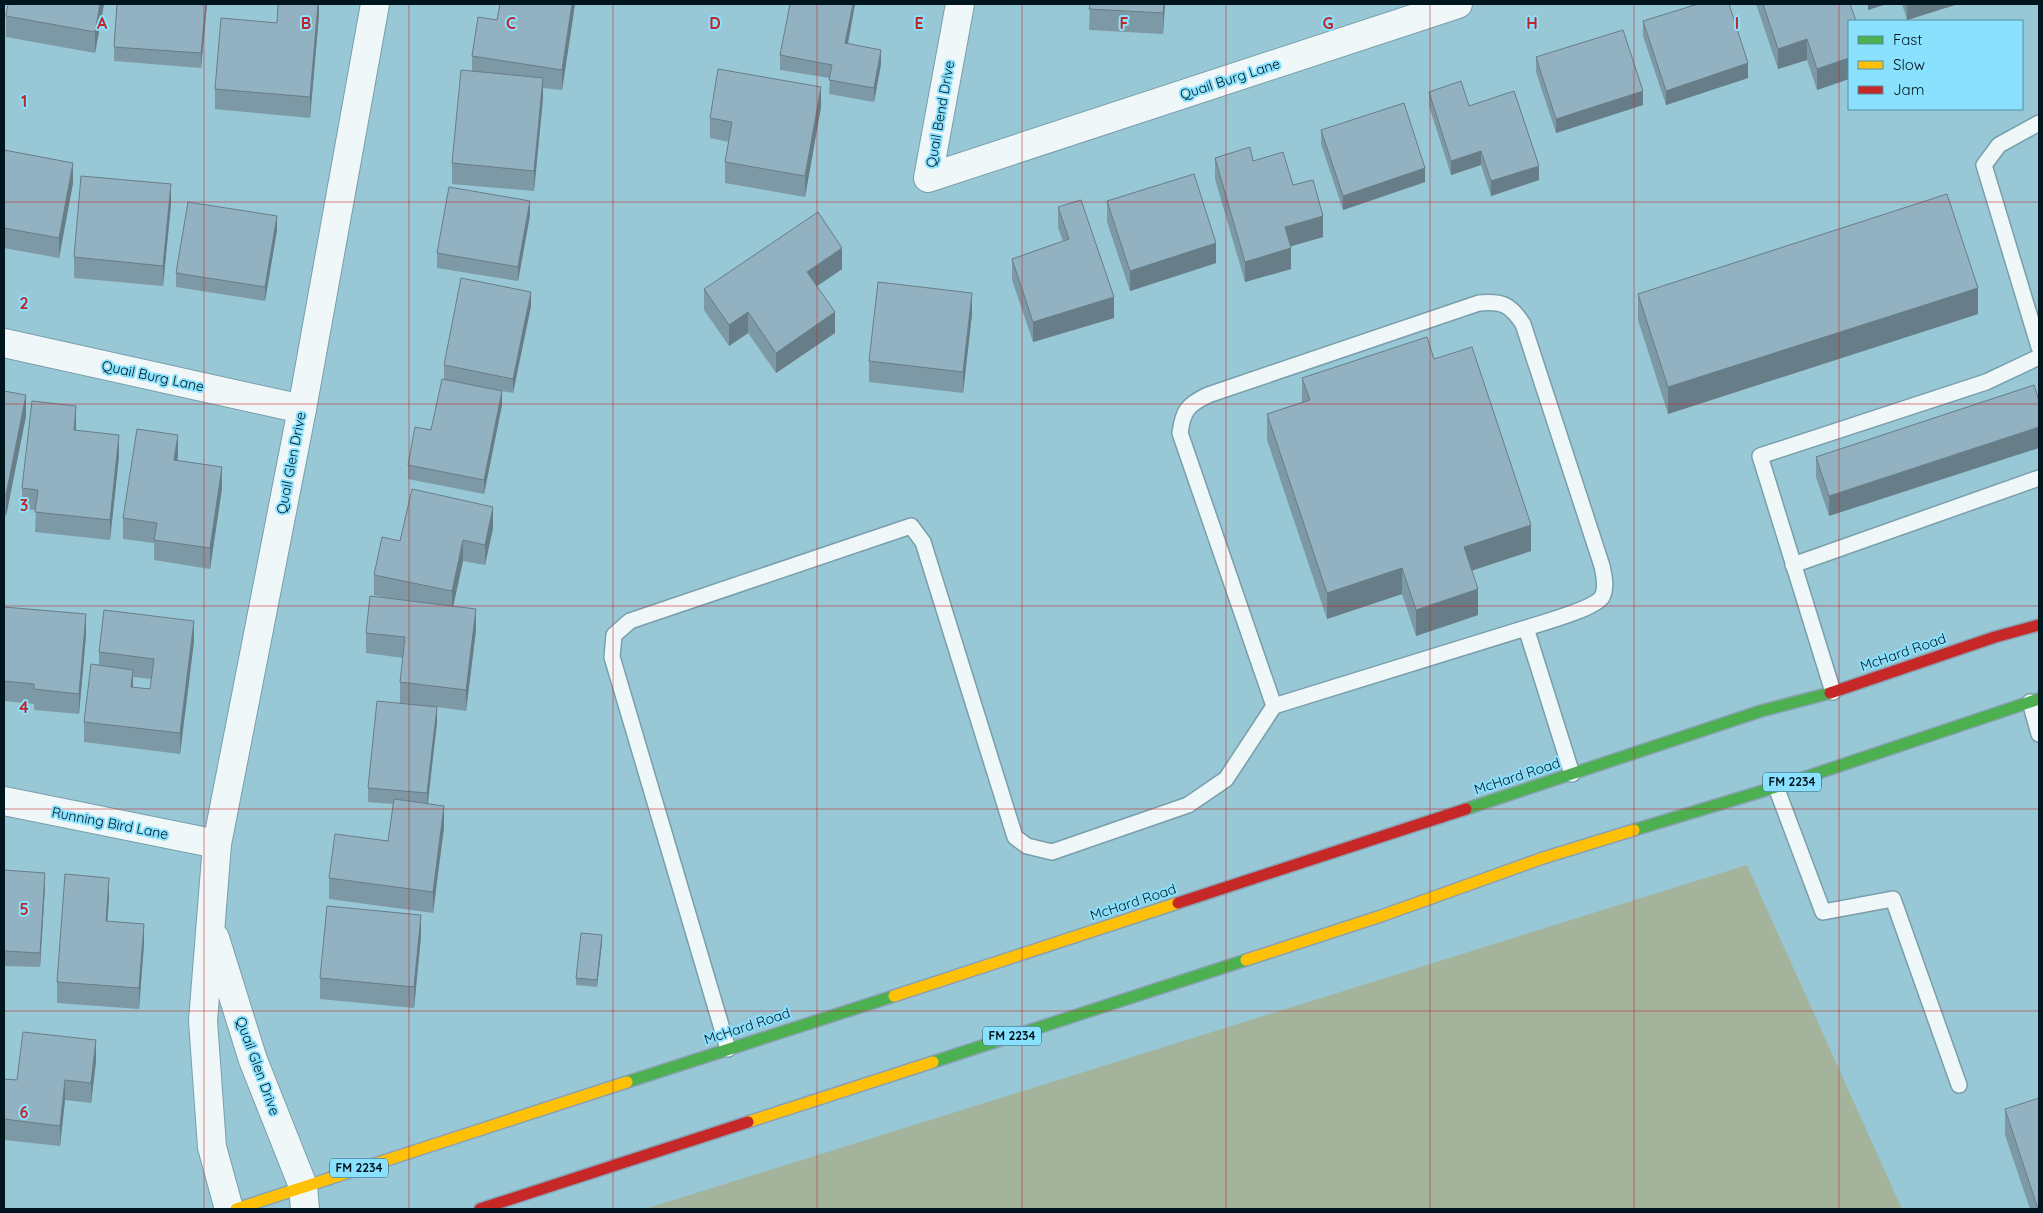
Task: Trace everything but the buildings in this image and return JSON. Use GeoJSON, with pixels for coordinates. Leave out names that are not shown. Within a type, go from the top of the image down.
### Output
{"type":"FeatureCollection","features":[{"type":"Feature","properties":{"kind":"main road","name":"McHard Road"},"geometry":{"type":"LineString","coordinates":[[236,1209],[304,1198],[728,1048],[1761,712],[1833,692],[1994,637],[2039,625]]}},
{"type":"Feature","properties":{"kind":"main road","name":"FM 2234"},"geometry":{"type":"LineString","coordinates":[[480,1209],[1381,916],[1543,858],[1776,787],[2035,700]]}},
{"type":"Feature","properties":{"kind":"street","name":"Quail Glen Drive"},"geometry":{"type":"LineString","coordinates":[[229,1209],[212,1147],[203,1021],[217,844],[302,409],[374,4]]}},
{"type":"Feature","properties":{"kind":"street","name":"Quail Bend Drive"},"geometry":{"type":"LineString","coordinates":[[960,4],[928,178],[1001,154]]}},
{"type":"Feature","properties":{"kind":"street","name":"Quail Burg Lane"},"geometry":{"type":"LineString","coordinates":[[1001,154],[1458,4]]}},
{"type":"Feature","properties":{"kind":"street","name":"Quail Burg Lane"},"geometry":{"type":"LineString","coordinates":[[4,343],[302,409]]}},
{"type":"Feature","properties":{"kind":"street","name":"Running Bird Lane"},"geometry":{"type":"LineString","coordinates":[[4,801],[217,844]]}},
{"type":"Feature","properties":{"kind":"street","name":"Quail Glen Drive"},"geometry":{"type":"LineString","coordinates":[[211,923],[253,1060],[304,1198]]}},
{"type":"Feature","properties":{"kind":"lane"},"geometry":{"type":"LineString","coordinates":[[2039,123],[1999,145],[1984,165],[2033,302],[2039,348]]}},
{"type":"Feature","properties":{"kind":"lane"},"geometry":{"type":"LineString","coordinates":[[728,1048],[612,657],[614,635],[630,622],[911,526],[923,542],[1015,837],[1028,846],[1052,852],[1188,805],[1226,779],[1274,706],[1526,628],[1591,606],[1602,597],[1605,583],[1602,566],[1523,324],[1514,311],[1498,301],[1479,303],[1208,395],[1193,402],[1183,416],[1180,433],[1274,706]]}},
{"type":"Feature","properties":{"kind":"lane"},"geometry":{"type":"LineString","coordinates":[[1833,692],[1760,456],[1986,382],[2039,357]]}},
{"type":"Feature","properties":{"kind":"lane"},"geometry":{"type":"LineString","coordinates":[[1794,565],[2039,478]]}},
{"type":"Feature","properties":{"kind":"lane"},"geometry":{"type":"LineString","coordinates":[[1526,628],[1572,774]]}},
{"type":"Feature","properties":{"kind":"lane"},"geometry":{"type":"LineString","coordinates":[[2035,700],[2039,734]]}},
{"type":"Feature","properties":{"kind":"lane"},"geometry":{"type":"LineString","coordinates":[[1776,787],[1823,912],[1893,899],[1959,1085]]}},
{"type":"Feature","properties":{"kind":"green space"},"geometry":{"type":"Polygon","coordinates":[[[1747,865],[1902,1209],[645,1209],[1747,865]]]}},
{"type":"Feature","properties":{"kind":"traffic: fast"},"geometry":{"type":"LineString","coordinates":[[1466,809],[1761,711],[1830,693]]}},
{"type":"Feature","properties":{"kind":"traffic: fast"},"geometry":{"type":"LineString","coordinates":[[1634,830],[1776,787],[2039,699]]}},
{"type":"Feature","properties":{"kind":"traffic: fast"},"geometry":{"type":"LineString","coordinates":[[933,1062],[1246,960]]}},
{"type":"Feature","properties":{"kind":"traffic: fast"},"geometry":{"type":"LineString","coordinates":[[627,1082],[894,996]]}},
{"type":"Feature","properties":{"kind":"traffic: slow"},"geometry":{"type":"LineString","coordinates":[[1246,960],[1381,916],[1543,858],[1634,830]]}},
{"type":"Feature","properties":{"kind":"traffic: slow"},"geometry":{"type":"LineString","coordinates":[[894,996],[1178,903]]}},
{"type":"Feature","properties":{"kind":"traffic: slow"},"geometry":{"type":"LineString","coordinates":[[748,1122],[933,1062]]}},
{"type":"Feature","properties":{"kind":"traffic: slow"},"geometry":{"type":"LineString","coordinates":[[236,1209],[627,1082]]}},
{"type":"Feature","properties":{"kind":"traffic: jam"},"geometry":{"type":"LineString","coordinates":[[1830,693],[1995,637],[2039,625]]}},
{"type":"Feature","properties":{"kind":"traffic: jam"},"geometry":{"type":"LineString","coordinates":[[1178,903],[1466,809]]}},
{"type":"Feature","properties":{"kind":"traffic: jam"},"geometry":{"type":"LineString","coordinates":[[480,1209],[748,1122]]}}]}
